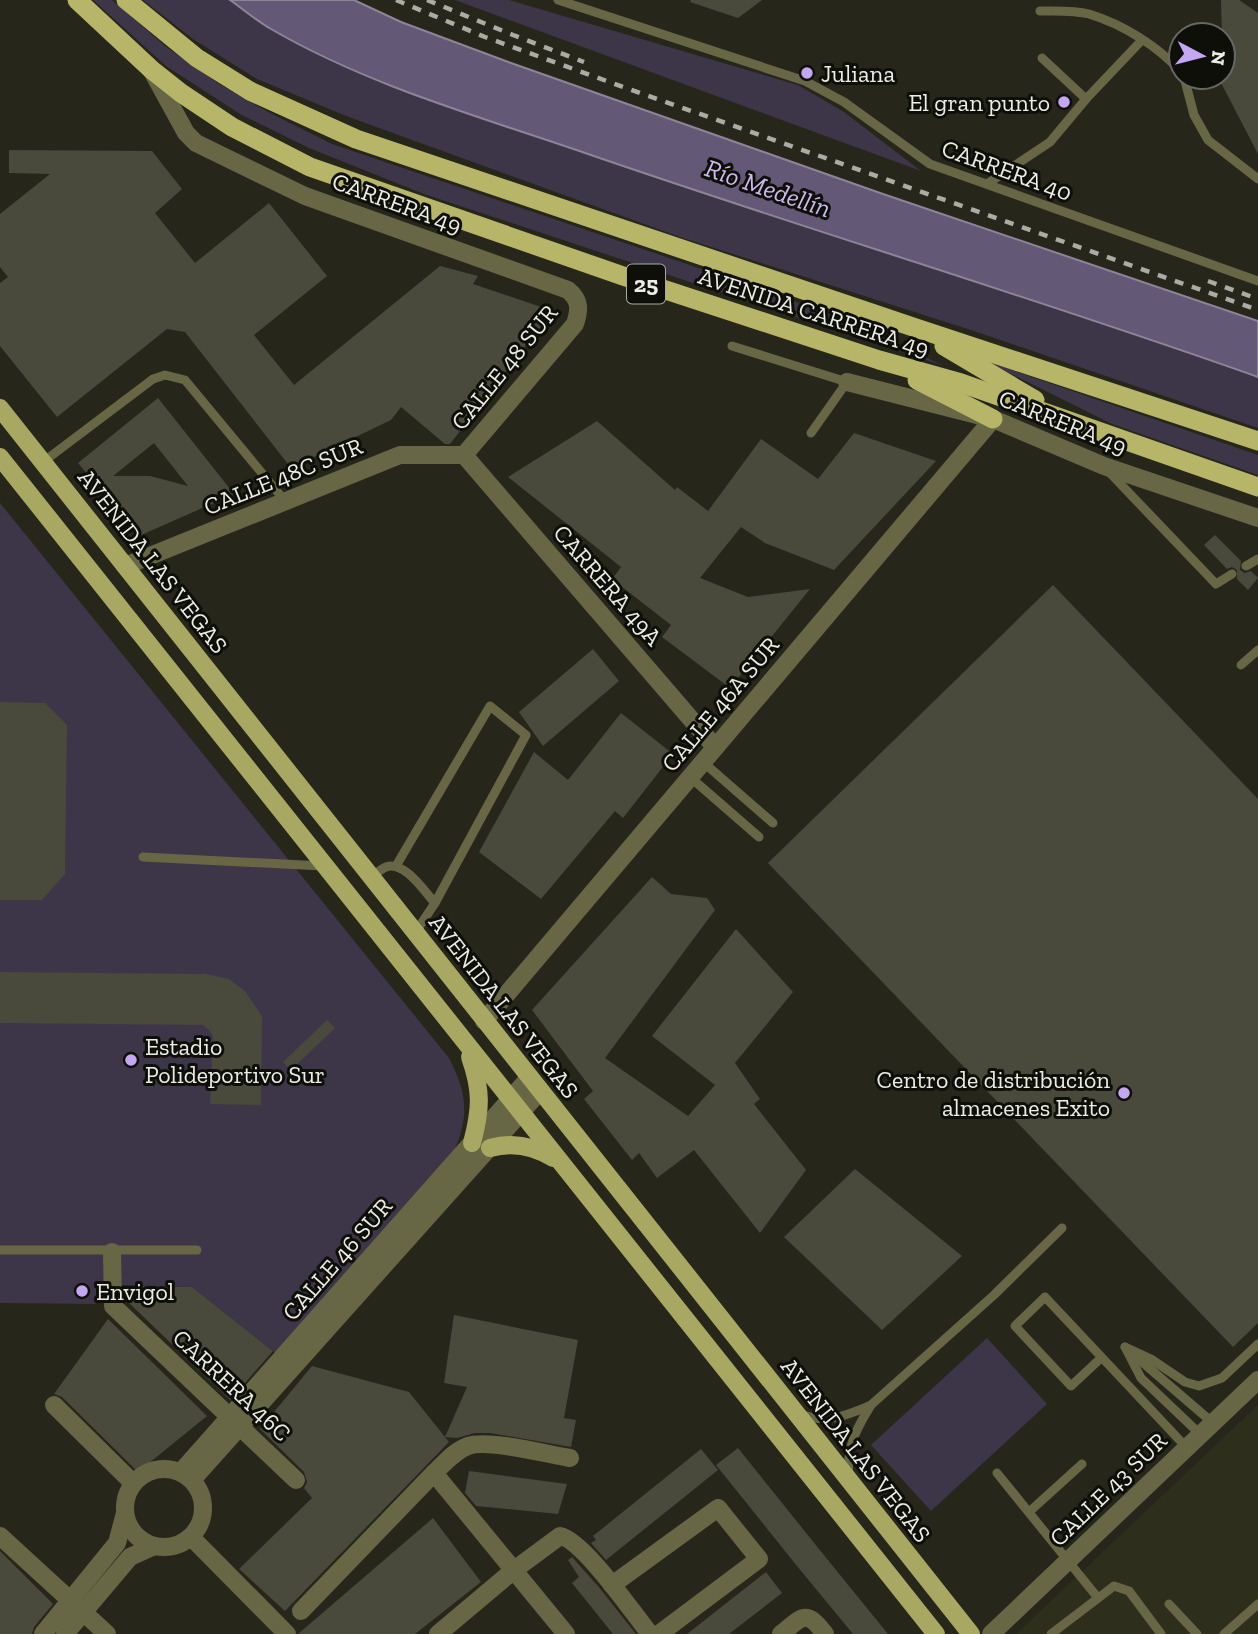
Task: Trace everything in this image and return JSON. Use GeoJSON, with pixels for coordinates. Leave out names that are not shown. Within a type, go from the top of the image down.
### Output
{"type":"FeatureCollection","features":[{"type":"Feature","properties":{"kind":"highway","name":"AVENIDA CARRERA 49"},"geometry":{"type":"LineString","coordinates":[[77,0],[152,70],[232,127],[310,167],[623,276],[879,360],[961,383],[1258,487]]}},
{"type":"Feature","properties":{"kind":"highway","name":"AVENIDA CARRERA 49"},"geometry":{"type":"LineString","coordinates":[[126,0],[197,58],[240,85],[345,134],[1258,441]]}},
{"type":"Feature","properties":{"kind":"highway"},"geometry":{"type":"LineString","coordinates":[[913,327],[1068,420]]}},
{"type":"Feature","properties":{"kind":"highway"},"geometry":{"type":"LineString","coordinates":[[879,360],[992,419]]}},
{"type":"Feature","properties":{"kind":"main road","name":"AVENIDA LAS VEGAS"},"geometry":{"type":"LineString","coordinates":[[0,408],[971,1634]]}},
{"type":"Feature","properties":{"kind":"main road"},"geometry":{"type":"LineString","coordinates":[[0,457],[936,1634]]}},
{"type":"Feature","properties":{"kind":"main road"},"geometry":{"type":"LineString","coordinates":[[465,1044],[475,1072],[480,1102],[472,1143]]}},
{"type":"Feature","properties":{"kind":"main road"},"geometry":{"type":"LineString","coordinates":[[490,1148],[507,1145],[531,1148],[557,1160]]}},
{"type":"Feature","properties":{"kind":"street","name":"CARRERA 49"},"geometry":{"type":"LineString","coordinates":[[152,70],[186,133],[196,143],[317,201],[568,290],[576,297],[579,307]]}},
{"type":"Feature","properties":{"kind":"street","name":"CALLE 48 SUR"},"geometry":{"type":"LineString","coordinates":[[464,456],[575,324],[579,307]]}},
{"type":"Feature","properties":{"kind":"street","name":"CARRERA 49"},"geometry":{"type":"LineString","coordinates":[[847,382],[992,419],[1104,466],[1258,518]]}},
{"type":"Feature","properties":{"kind":"street","name":"CALLE 46A SUR"},"geometry":{"type":"LineString","coordinates":[[484,1021],[992,419]]}},
{"type":"Feature","properties":{"kind":"street","name":"CALLE 48C SUR"},"geometry":{"type":"LineString","coordinates":[[125,566],[400,456],[464,456]]}},
{"type":"Feature","properties":{"kind":"street","name":"CARRERA 49A"},"geometry":{"type":"LineString","coordinates":[[464,456],[715,747]]}},
{"type":"Feature","properties":{"kind":"street","name":"CALLE 46 SUR"},"geometry":{"type":"LineString","coordinates":[[235,1422],[472,1143],[515,1107],[535,1085]]}},
{"type":"Feature","properties":{"kind":"street","name":"CALLE 46 SUR"},"geometry":{"type":"LineString","coordinates":[[186,1476],[490,1148],[515,1107]]}},
{"type":"Feature","properties":{"kind":"street","name":"CARRERA 46C"},"geometry":{"type":"LineString","coordinates":[[112,1252],[113,1306],[296,1480]]}},
{"type":"Feature","properties":{"kind":"street","name":"CALLE 43 SUR"},"geometry":{"type":"LineString","coordinates":[[991,1634],[1258,1380]]}},
{"type":"Feature","properties":{"kind":"street"},"geometry":{"type":"LineString","coordinates":[[54,1405],[133,1483]]}},
{"type":"Feature","properties":{"kind":"street"},"geometry":{"type":"LineString","coordinates":[[301,1611],[457,1451],[485,1444],[570,1458]]}},
{"type":"Feature","properties":{"kind":"street"},"geometry":{"type":"LineString","coordinates":[[43,1634],[77,1606],[130,1557],[154,1546],[174,1546],[191,1537],[198,1529],[204,1509],[199,1489],[186,1476],[171,1469],[150,1471],[133,1483],[128,1492],[117,1543],[77,1606],[65,1634]]}},
{"type":"Feature","properties":{"kind":"street"},"geometry":{"type":"LineString","coordinates":[[434,1473],[566,1634]]}},
{"type":"Feature","properties":{"kind":"street"},"geometry":{"type":"LineString","coordinates":[[612,1585],[718,1508],[760,1559],[659,1634]]}},
{"type":"Feature","properties":{"kind":"street"},"geometry":{"type":"LineString","coordinates":[[125,1513],[127,1523],[138,1538],[154,1546]]}},
{"type":"Feature","properties":{"kind":"street"},"geometry":{"type":"LineString","coordinates":[[0,1536],[107,1634]]}},
{"type":"Feature","properties":{"kind":"street"},"geometry":{"type":"LineString","coordinates":[[438,1634],[514,1570],[560,1536],[569,1537],[612,1585],[650,1634]]}},
{"type":"Feature","properties":{"kind":"street"},"geometry":{"type":"LineString","coordinates":[[191,1537],[287,1634]]}},
{"type":"Feature","properties":{"kind":"street"},"geometry":{"type":"LineString","coordinates":[[781,1634],[802,1617],[809,1617],[813,1618],[825,1634]]}},
{"type":"Feature","properties":{"kind":"lane","name":"CARRERA 40"},"geometry":{"type":"LineString","coordinates":[[558,0],[805,81],[844,102],[930,164],[1258,281]]}},
{"type":"Feature","properties":{"kind":"lane"},"geometry":{"type":"LineString","coordinates":[[1040,11],[1086,13],[1142,40],[1167,58]]}},
{"type":"Feature","properties":{"kind":"lane"},"geometry":{"type":"LineString","coordinates":[[987,184],[1050,142],[1142,40]]}},
{"type":"Feature","properties":{"kind":"lane"},"geometry":{"type":"LineString","coordinates":[[1042,58],[1086,99]]}},
{"type":"Feature","properties":{"kind":"lane"},"geometry":{"type":"LineString","coordinates":[[1188,91],[1194,115],[1208,140],[1258,179]]}},
{"type":"Feature","properties":{"kind":"lane"},"geometry":{"type":"LineString","coordinates":[[732,346],[847,382],[811,433]]}},
{"type":"Feature","properties":{"kind":"lane"},"geometry":{"type":"LineString","coordinates":[[43,462],[153,379],[165,374],[185,380],[285,501]]}},
{"type":"Feature","properties":{"kind":"lane"},"geometry":{"type":"LineString","coordinates":[[1104,466],[1216,584],[1232,574]]}},
{"type":"Feature","properties":{"kind":"lane"},"geometry":{"type":"LineString","coordinates":[[1246,566],[1258,559]]}},
{"type":"Feature","properties":{"kind":"lane"},"geometry":{"type":"LineString","coordinates":[[1241,665],[1258,650]]}},
{"type":"Feature","properties":{"kind":"lane"},"geometry":{"type":"LineString","coordinates":[[397,866],[490,706],[526,735],[435,903],[415,933]]}},
{"type":"Feature","properties":{"kind":"lane"},"geometry":{"type":"LineString","coordinates":[[703,762],[773,823]]}},
{"type":"Feature","properties":{"kind":"lane"},"geometry":{"type":"LineString","coordinates":[[690,777],[759,837]]}},
{"type":"Feature","properties":{"kind":"lane"},"geometry":{"type":"LineString","coordinates":[[143,857],[324,866]]}},
{"type":"Feature","properties":{"kind":"lane"},"geometry":{"type":"LineString","coordinates":[[371,877],[387,866],[397,866],[435,903]]}},
{"type":"Feature","properties":{"kind":"lane"},"geometry":{"type":"LineString","coordinates":[[850,1481],[847,1459],[859,1424],[871,1405],[994,1295],[1062,1228]]}},
{"type":"Feature","properties":{"kind":"lane"},"geometry":{"type":"LineString","coordinates":[[0,1250],[197,1250]]}},
{"type":"Feature","properties":{"kind":"lane"},"geometry":{"type":"LineString","coordinates":[[1101,1358],[1071,1386],[1015,1326],[1045,1297],[1187,1448]]}},
{"type":"Feature","properties":{"kind":"lane"},"geometry":{"type":"LineString","coordinates":[[1125,1347],[1151,1359],[1185,1382],[1199,1386],[1222,1378],[1258,1343]]}},
{"type":"Feature","properties":{"kind":"lane"},"geometry":{"type":"LineString","coordinates":[[1125,1347],[1141,1378],[1207,1429]]}},
{"type":"Feature","properties":{"kind":"lane"},"geometry":{"type":"LineString","coordinates":[[1125,1347],[1207,1429]]}},
{"type":"Feature","properties":{"kind":"lane"},"geometry":{"type":"LineString","coordinates":[[795,1412],[817,1420],[844,1416],[871,1405]]}},
{"type":"Feature","properties":{"kind":"lane"},"geometry":{"type":"LineString","coordinates":[[1028,1512],[1082,1464]]}},
{"type":"Feature","properties":{"kind":"lane"},"geometry":{"type":"LineString","coordinates":[[997,1473],[1098,1598]]}},
{"type":"Feature","properties":{"kind":"lane"},"geometry":{"type":"LineString","coordinates":[[1051,1634],[1114,1586],[1129,1591],[1161,1634]]}},
{"type":"Feature","properties":{"kind":"lane"},"geometry":{"type":"LineString","coordinates":[[1169,1604],[1197,1634]]}},
{"type":"Feature","properties":{"kind":"lane"},"geometry":{"type":"LineString","coordinates":[[1224,1634],[1258,1604]]}},
{"type":"Feature","properties":{"kind":"shaded area"},"geometry":{"type":"Polygon","coordinates":[[[93,0],[112,0],[165,46],[219,84],[332,144],[847,320],[944,366],[424,194],[309,148],[240,114],[166,66],[93,0]]]}},
{"type":"Feature","properties":{"kind":"shaded area"},"geometry":{"type":"Polygon","coordinates":[[[143,0],[230,0],[269,28],[335,63],[415,94],[1258,377],[1258,428],[974,331],[680,237],[346,116],[257,79],[193,39],[143,0]]]}},
{"type":"Feature","properties":{"kind":"shaded area"},"geometry":{"type":"Polygon","coordinates":[[[455,0],[509,0],[798,85],[844,112],[921,171],[455,0]]]}},
{"type":"Feature","properties":{"kind":"shaded area"},"geometry":{"type":"Polygon","coordinates":[[[983,360],[1258,455],[1258,475],[1112,424],[983,360]]]}},
{"type":"Feature","properties":{"kind":"shaded area"},"geometry":{"type":"Polygon","coordinates":[[[0,503],[449,1058],[459,1081],[464,1113],[455,1149],[277,1354],[192,1287],[120,1285],[95,1304],[0,1303],[0,503]]]}},
{"type":"Feature","properties":{"kind":"shaded area"},"geometry":{"type":"Polygon","coordinates":[[[987,1338],[1047,1404],[931,1511],[871,1445],[987,1338]]]}},
{"type":"Feature","properties":{"kind":"shaded area"},"geometry":{"type":"Polygon","coordinates":[[[1258,1405],[1258,1634],[1016,1634],[1258,1405]]]}},
{"type":"Feature","properties":{"kind":"water","name":"Río Medellín"},"geometry":{"type":"Polygon","coordinates":[[[230,0],[354,0],[401,22],[511,63],[883,194],[1258,321],[1258,377],[426,99],[308,49],[266,26],[230,0]]]}},
{"type":"Feature","properties":{"kind":"building"},"geometry":{"type":"Polygon","coordinates":[[[762,0],[738,18],[690,2],[762,0]]]}},
{"type":"Feature","properties":{"kind":"building"},"geometry":{"type":"Polygon","coordinates":[[[1221,0],[1239,0],[1258,13],[1258,154],[1225,91],[1237,91],[1237,21],[1222,21],[1221,0]]]}},
{"type":"Feature","properties":{"kind":"building"},"geometry":{"type":"Polygon","coordinates":[[[9,150],[152,151],[182,189],[155,213],[195,263],[269,203],[327,276],[254,335],[294,385],[440,266],[478,276],[473,284],[553,311],[450,444],[445,444],[401,407],[391,420],[291,468],[185,332],[167,329],[57,417],[0,346],[0,283],[8,277],[0,267],[0,214],[50,174],[9,173],[9,150]]]}},
{"type":"Feature","properties":{"kind":"building"},"geometry":{"type":"Polygon","coordinates":[[[158,398],[234,494],[139,536],[78,463],[158,398]],[[154,443],[113,476],[150,476],[188,486],[154,443]]]}},
{"type":"Feature","properties":{"kind":"building"},"geometry":{"type":"Polygon","coordinates":[[[597,421],[675,490],[677,487],[708,511],[761,439],[818,479],[854,433],[936,461],[834,570],[765,543],[741,527],[700,578],[748,597],[810,589],[730,688],[662,637],[671,625],[612,579],[621,567],[508,477],[597,421]]]}},
{"type":"Feature","properties":{"kind":"building"},"geometry":{"type":"Polygon","coordinates":[[[1215,535],[1241,561],[1240,570],[1245,573],[1251,571],[1258,578],[1248,590],[1237,579],[1237,570],[1232,567],[1227,569],[1204,545],[1215,535]]]}},
{"type":"Feature","properties":{"kind":"building","name":"Centro de distribución almacenes Exito"},"geometry":{"type":"Polygon","coordinates":[[[1053,585],[1258,799],[1258,1323],[1233,1347],[768,863],[1053,585]]]}},
{"type":"Feature","properties":{"kind":"building"},"geometry":{"type":"Polygon","coordinates":[[[593,649],[619,681],[543,746],[519,712],[593,649]]]}},
{"type":"Feature","properties":{"kind":"building"},"geometry":{"type":"Polygon","coordinates":[[[0,702],[45,703],[67,725],[65,874],[42,900],[0,900],[0,702]]]}},
{"type":"Feature","properties":{"kind":"building"},"geometry":{"type":"Polygon","coordinates":[[[621,713],[673,754],[623,818],[615,811],[541,899],[479,852],[534,752],[568,780],[621,713]]]}},
{"type":"Feature","properties":{"kind":"building"},"geometry":{"type":"Polygon","coordinates":[[[652,877],[671,894],[707,898],[715,910],[605,1058],[688,1116],[715,1085],[652,1036],[736,929],[793,992],[735,1063],[760,1099],[754,1104],[806,1170],[760,1233],[694,1150],[657,1178],[639,1153],[632,1160],[584,1099],[593,1091],[532,1010],[652,877]]]}},
{"type":"Feature","properties":{"kind":"building"},"geometry":{"type":"Polygon","coordinates":[[[0,972],[206,974],[229,979],[245,991],[262,1016],[261,1105],[210,1104],[213,1036],[203,1025],[0,1023],[0,972]]]}},
{"type":"Feature","properties":{"kind":"building"},"geometry":{"type":"Polygon","coordinates":[[[327,1020],[335,1028],[291,1070],[283,1062],[327,1020]]]}},
{"type":"Feature","properties":{"kind":"building"},"geometry":{"type":"Polygon","coordinates":[[[855,1169],[962,1256],[882,1330],[784,1237],[855,1169]]]}},
{"type":"Feature","properties":{"kind":"building"},"geometry":{"type":"Polygon","coordinates":[[[141,1286],[192,1287],[273,1351],[230,1400],[128,1302],[141,1286]]]}},
{"type":"Feature","properties":{"kind":"building"},"geometry":{"type":"Polygon","coordinates":[[[454,1315],[578,1340],[564,1418],[576,1420],[571,1447],[490,1433],[445,1437],[467,1387],[444,1383],[454,1315]]]}},
{"type":"Feature","properties":{"kind":"building"},"geometry":{"type":"Polygon","coordinates":[[[108,1319],[207,1416],[138,1472],[62,1397],[54,1394],[108,1319]]]}},
{"type":"Feature","properties":{"kind":"building"},"geometry":{"type":"Polygon","coordinates":[[[312,1366],[409,1392],[449,1442],[285,1611],[239,1569],[312,1498],[304,1488],[307,1482],[304,1472],[260,1429],[312,1366]]]}},
{"type":"Feature","properties":{"kind":"building"},"geometry":{"type":"Polygon","coordinates":[[[738,1448],[888,1634],[853,1634],[797,1566],[716,1465],[738,1448]]]}},
{"type":"Feature","properties":{"kind":"building"},"geometry":{"type":"Polygon","coordinates":[[[701,1449],[718,1470],[606,1560],[591,1543],[596,1540],[593,1536],[701,1449]]]}},
{"type":"Feature","properties":{"kind":"building"},"geometry":{"type":"Polygon","coordinates":[[[469,1471],[567,1484],[558,1514],[476,1506],[465,1493],[469,1471]]]}},
{"type":"Feature","properties":{"kind":"building"},"geometry":{"type":"Polygon","coordinates":[[[433,1518],[481,1582],[415,1634],[298,1634],[433,1518]]]}},
{"type":"Feature","properties":{"kind":"building"},"geometry":{"type":"Polygon","coordinates":[[[0,1551],[53,1604],[34,1627],[32,1634],[0,1634],[0,1551]]]}},
{"type":"Feature","properties":{"kind":"building"},"geometry":{"type":"Polygon","coordinates":[[[572,1557],[636,1634],[613,1634],[572,1583],[579,1577],[568,1560],[572,1557]]]}},
{"type":"Feature","properties":{"kind":"building"},"geometry":{"type":"Polygon","coordinates":[[[766,1572],[782,1593],[729,1634],[687,1634],[766,1572]]]}},
{"type":"Feature","properties":{"kind":"railway"},"geometry":{"type":"LineString","coordinates":[[396,0],[485,37],[626,88],[1258,310]]}},
{"type":"Feature","properties":{"kind":"railway"},"geometry":{"type":"LineString","coordinates":[[427,0],[584,62]]}},
{"type":"Feature","properties":{"kind":"railway"},"geometry":{"type":"LineString","coordinates":[[1208,281],[1258,299]]}},
{"type":"Feature","properties":{"kind":"place","name":"Juliana"},"geometry":{"type":"Point","coordinates":[807,73]}},
{"type":"Feature","properties":{"kind":"place","name":"El gran punto"},"geometry":{"type":"Point","coordinates":[1064,102]}},
{"type":"Feature","properties":{"kind":"place","name":"Estadio Polideportivo Sur"},"geometry":{"type":"Point","coordinates":[131,1060]}},
{"type":"Feature","properties":{"kind":"place","name":"Centro de distribución almacenes Exito"},"geometry":{"type":"Point","coordinates":[1124,1093]}},
{"type":"Feature","properties":{"kind":"place","name":"Envigol"},"geometry":{"type":"Point","coordinates":[82,1291]}}]}
